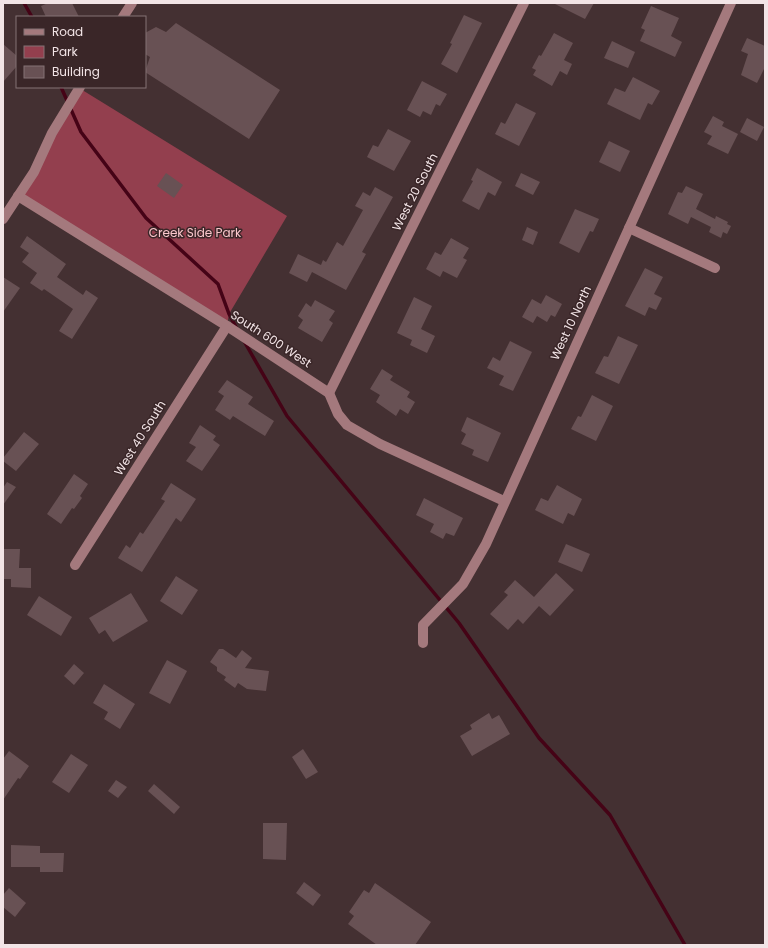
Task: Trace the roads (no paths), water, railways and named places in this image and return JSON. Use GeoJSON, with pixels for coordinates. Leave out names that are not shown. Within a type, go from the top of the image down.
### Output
{"type":"FeatureCollection","features":[{"type":"Feature","properties":{"kind":"street"},"geometry":{"type":"LineString","coordinates":[[124,16],[132,3]]}},
{"type":"Feature","properties":{"kind":"street","name":"West 20 South"},"geometry":{"type":"LineString","coordinates":[[330,393],[524,3]]}},
{"type":"Feature","properties":{"kind":"street","name":"West 10 North"},"geometry":{"type":"LineString","coordinates":[[423,643],[423,625],[463,584],[486,544],[504,501],[730,3]]}},
{"type":"Feature","properties":{"kind":"street"},"geometry":{"type":"LineString","coordinates":[[3,219],[34,172],[52,133],[79,88]]}},
{"type":"Feature","properties":{"kind":"street","name":"South 600 West"},"geometry":{"type":"LineString","coordinates":[[18,196],[227,326],[330,393]]}},
{"type":"Feature","properties":{"kind":"street"},"geometry":{"type":"LineString","coordinates":[[629,228],[715,268]]}},
{"type":"Feature","properties":{"kind":"street","name":"West 40 South"},"geometry":{"type":"LineString","coordinates":[[75,565],[227,326]]}},
{"type":"Feature","properties":{"kind":"street"},"geometry":{"type":"LineString","coordinates":[[330,393],[338,414],[347,425],[380,444],[504,501]]}},
{"type":"Feature","properties":{"kind":"waterway"},"geometry":{"type":"LineString","coordinates":[[24,3],[31,16]]}},
{"type":"Feature","properties":{"kind":"waterway"},"geometry":{"type":"LineString","coordinates":[[61,88],[81,132],[146,218],[218,284],[229,314],[237,329]]}},
{"type":"Feature","properties":{"kind":"waterway"},"geometry":{"type":"LineString","coordinates":[[244,341],[287,416],[459,623],[539,738],[610,815],[685,945]]}},
{"type":"Feature","properties":{"kind":"park label","name":"Creek Side Park"},"geometry":{"type":"Point","coordinates":[195,233]}}]}
